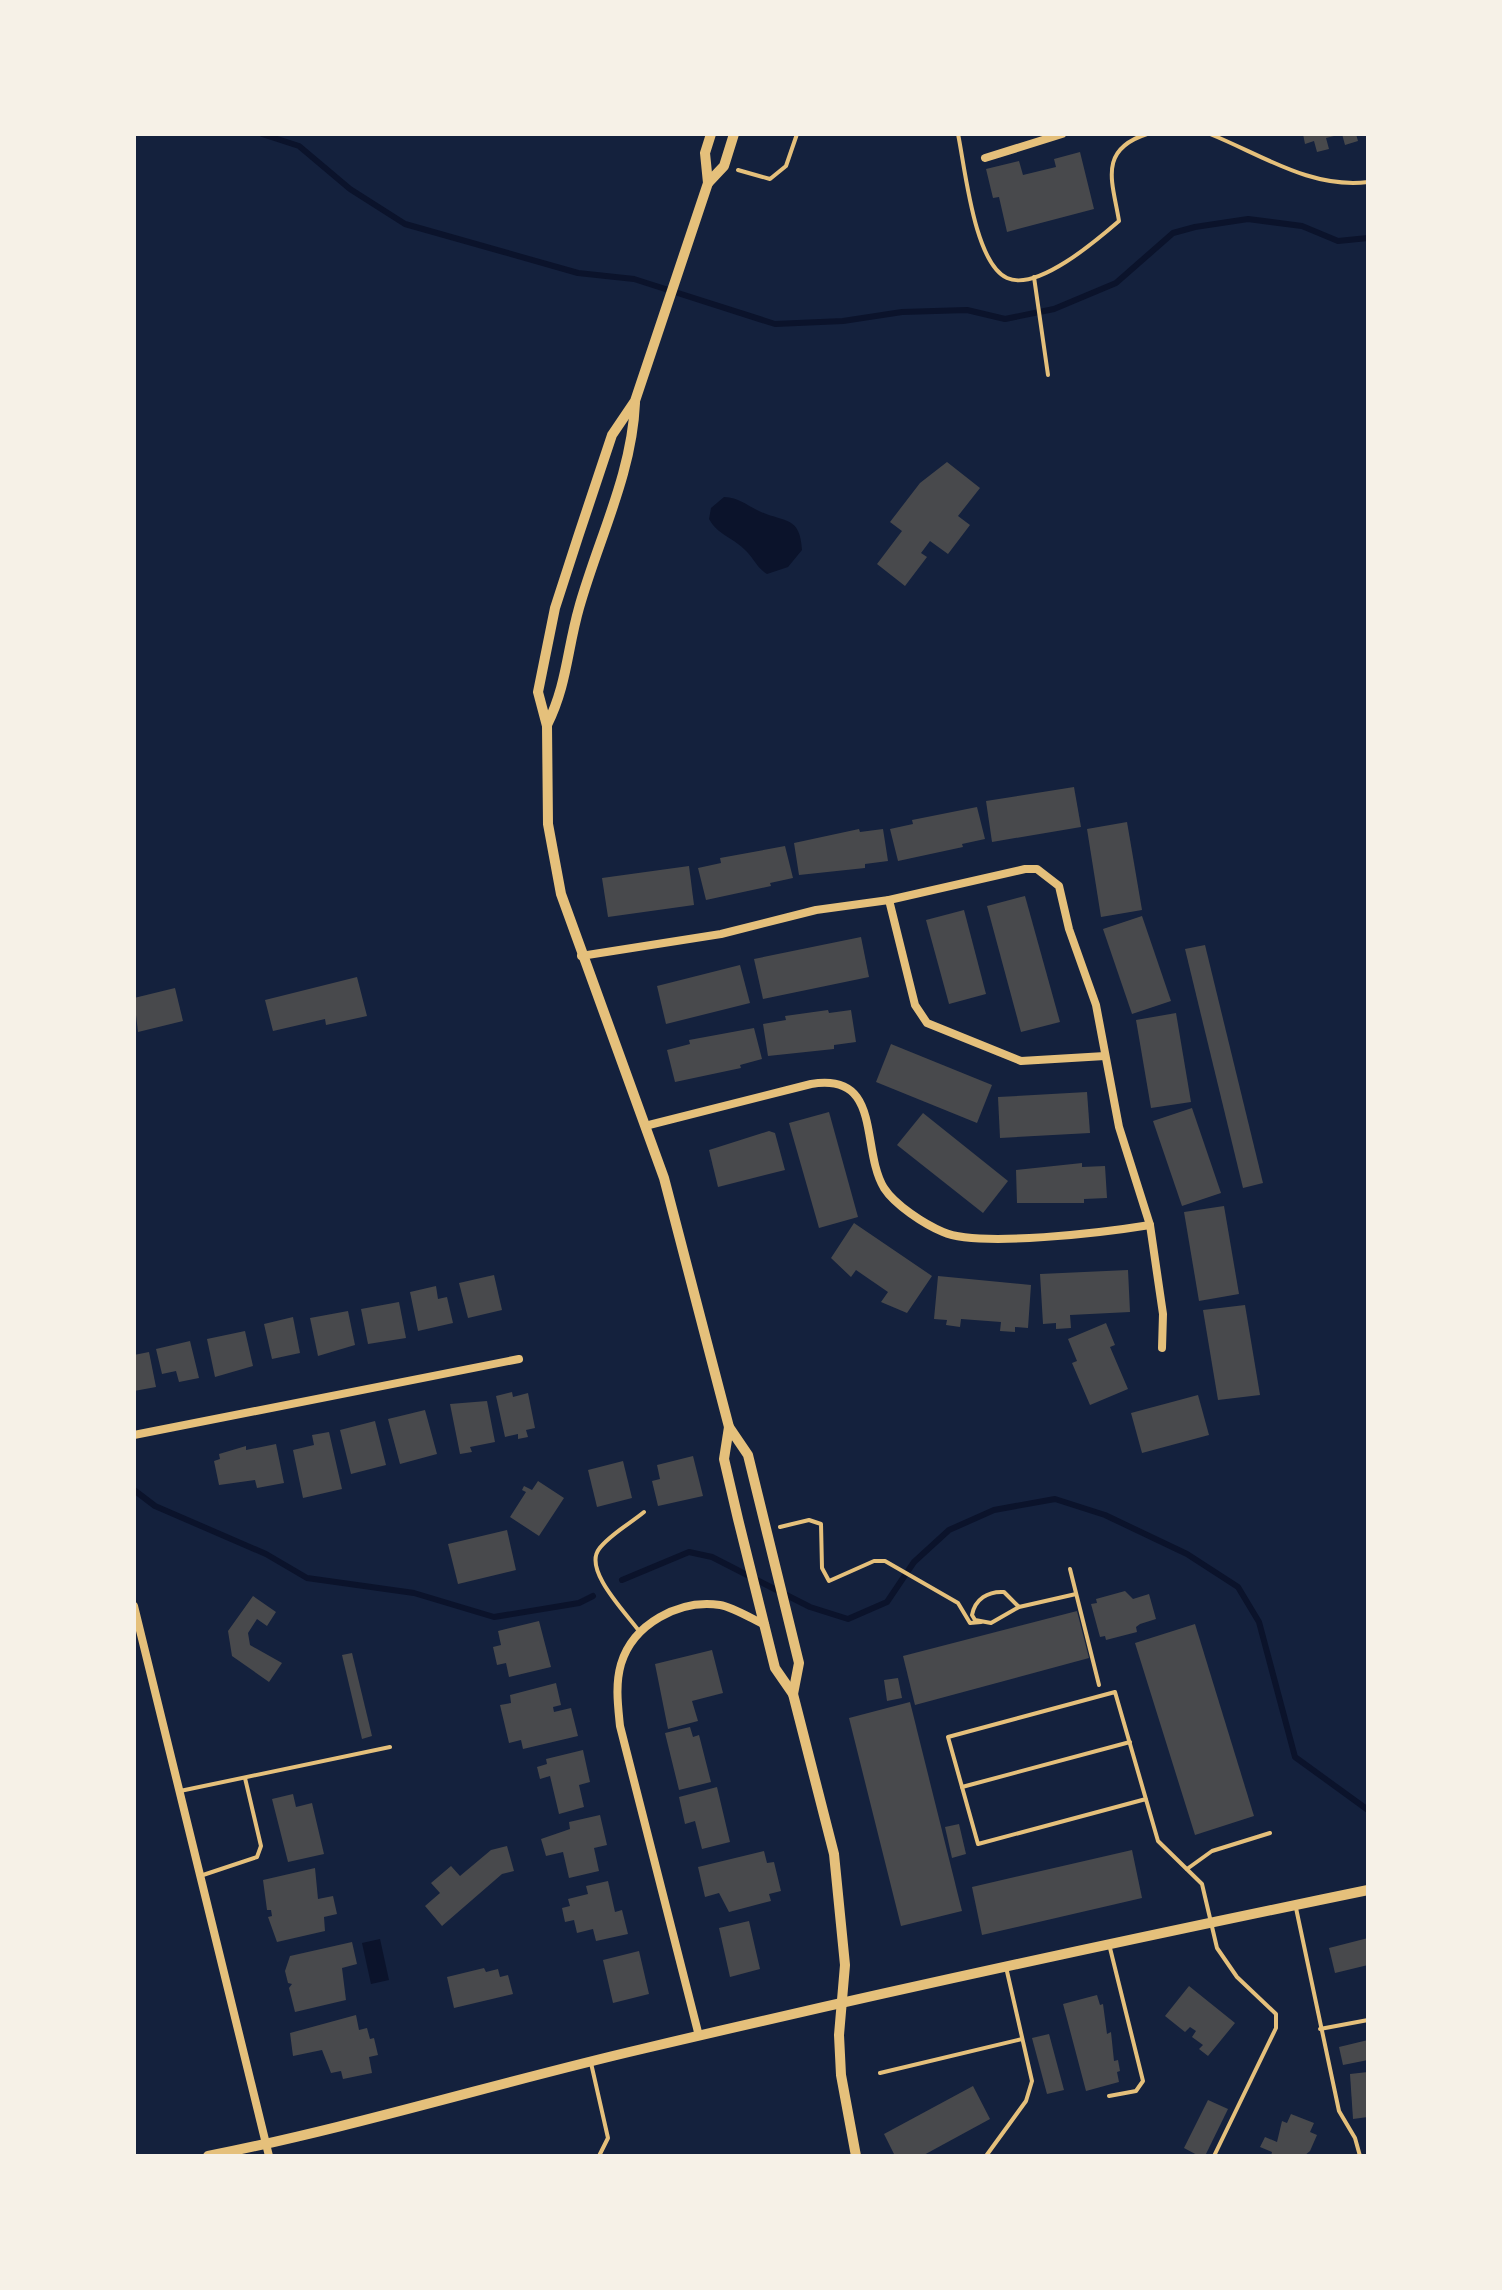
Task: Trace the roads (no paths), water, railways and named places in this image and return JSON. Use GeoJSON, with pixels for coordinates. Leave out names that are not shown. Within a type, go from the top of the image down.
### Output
{"type":"FeatureCollection","features":[{"type":"Feature","properties":{"kind":"street"},"geometry":{"type":"LineString","coordinates":[[547,726],[562,694],[578,609],[633,441],[635,401],[708,183],[705,153],[711,134]]}},
{"type":"Feature","properties":{"kind":"street"},"geometry":{"type":"LineString","coordinates":[[708,183],[724,166],[734,134]]}},
{"type":"Feature","properties":{"kind":"street"},"geometry":{"type":"LineString","coordinates":[[985,158],[1062,134]]}},
{"type":"Feature","properties":{"kind":"street"},"geometry":{"type":"LineString","coordinates":[[635,401],[612,435],[555,608],[538,692],[547,726],[545,774],[549,835],[561,894],[581,956],[645,1126],[678,1228],[729,1427],[748,1455],[799,1663],[793,1694]]}},
{"type":"Feature","properties":{"kind":"street"},"geometry":{"type":"LineString","coordinates":[[581,956],[721,934],[816,910],[889,900],[1025,869],[1037,869],[1050,876],[1063,896],[1069,929],[1096,1005],[1119,1127],[1150,1225],[1163,1314],[1162,1348]]}},
{"type":"Feature","properties":{"kind":"street"},"geometry":{"type":"LineString","coordinates":[[889,900],[915,1005],[927,1023],[1021,1061],[1105,1056]]}},
{"type":"Feature","properties":{"kind":"street"},"geometry":{"type":"LineString","coordinates":[[645,1126],[811,1084],[837,1083],[848,1087],[862,1105],[885,1189],[904,1207],[943,1232],[1007,1239],[1150,1225]]}},
{"type":"Feature","properties":{"kind":"street"},"geometry":{"type":"LineString","coordinates":[[134,1435],[519,1359]]}},
{"type":"Feature","properties":{"kind":"street"},"geometry":{"type":"LineString","coordinates":[[729,1427],[724,1459],[738,1519],[775,1668],[793,1694],[839,1885],[845,1965],[841,2075],[856,2156]]}},
{"type":"Feature","properties":{"kind":"street"},"geometry":{"type":"LineString","coordinates":[[699,2036],[620,1726],[616,1695],[621,1663],[640,1633],[652,1621],[695,1605],[722,1605],[765,1625]]}},
{"type":"Feature","properties":{"kind":"street"},"geometry":{"type":"LineString","coordinates":[[134,1606],[269,2156]]}},
{"type":"Feature","properties":{"kind":"street"},"geometry":{"type":"LineString","coordinates":[[208,2156],[377,2120],[591,2062],[842,2002],[1368,1890]]}},
{"type":"Feature","properties":{"kind":"lane"},"geometry":{"type":"LineString","coordinates":[[640,1633],[598,1576],[594,1563],[599,1549],[644,1512]]}},
{"type":"Feature","properties":{"kind":"lane"},"geometry":{"type":"LineString","coordinates":[[1146,1799],[978,1844],[948,1737],[1115,1692],[1130,1742],[1158,1841],[1202,1884],[1217,1948],[1237,1977],[1276,2014],[1276,2028],[1214,2156]]}},
{"type":"Feature","properties":{"kind":"lane"},"geometry":{"type":"LineString","coordinates":[[962,1787],[1130,1742]]}},
{"type":"Feature","properties":{"kind":"lane"},"geometry":{"type":"LineString","coordinates":[[180,1791],[390,1747]]}},
{"type":"Feature","properties":{"kind":"lane"},"geometry":{"type":"LineString","coordinates":[[200,1876],[257,1857],[261,1846],[245,1778]]}},
{"type":"Feature","properties":{"kind":"lane"},"geometry":{"type":"LineString","coordinates":[[1187,1869],[1212,1851],[1270,1833]]}},
{"type":"Feature","properties":{"kind":"lane"},"geometry":{"type":"LineString","coordinates":[[1295,1905],[1339,2111],[1355,2138],[1360,2156]]}},
{"type":"Feature","properties":{"kind":"lane"},"geometry":{"type":"LineString","coordinates":[[1108,1943],[1143,2081],[1136,2091],[1109,2096]]}},
{"type":"Feature","properties":{"kind":"lane"},"geometry":{"type":"LineString","coordinates":[[986,2156],[1026,2101],[1032,2081],[1006,1966]]}},
{"type":"Feature","properties":{"kind":"lane"},"geometry":{"type":"LineString","coordinates":[[1320,2029],[1368,2020]]}},
{"type":"Feature","properties":{"kind":"lane"},"geometry":{"type":"LineString","coordinates":[[880,2073],[1022,2039]]}},
{"type":"Feature","properties":{"kind":"lane"},"geometry":{"type":"LineString","coordinates":[[591,2062],[608,2138],[599,2156]]}},
{"type":"Feature","properties":{"kind":"water"},"geometry":{"type":"Polygon","coordinates":[[[724,497],[739,500],[794,525],[801,539],[802,550],[788,567],[767,574],[744,549],[717,529],[709,519],[711,508],[724,497]]]}},
{"type":"Feature","properties":{"kind":"water"},"geometry":{"type":"Polygon","coordinates":[[[380,1939],[389,1980],[371,1984],[362,1943],[380,1939]]]}},
{"type":"Feature","properties":{"kind":"waterway"},"geometry":{"type":"LineString","coordinates":[[262,134],[299,146],[350,189],[405,224],[578,273],[634,279],[775,324],[843,321],[902,312],[967,310],[1005,319],[1054,309],[1116,283],[1173,233],[1248,219],[1302,226],[1338,241],[1368,238]]}},
{"type":"Feature","properties":{"kind":"waterway"},"geometry":{"type":"LineString","coordinates":[[134,1490],[155,1506],[266,1554],[307,1578],[414,1593],[494,1617],[579,1603],[593,1596]]}},
{"type":"Feature","properties":{"kind":"waterway"},"geometry":{"type":"LineString","coordinates":[[622,1580],[689,1552],[712,1557],[810,1607],[848,1619],[887,1602],[914,1562],[949,1530],[994,1510],[1055,1499],[1105,1515],[1187,1554],[1238,1587],[1259,1622],[1295,1757],[1368,1810]]}}]}
